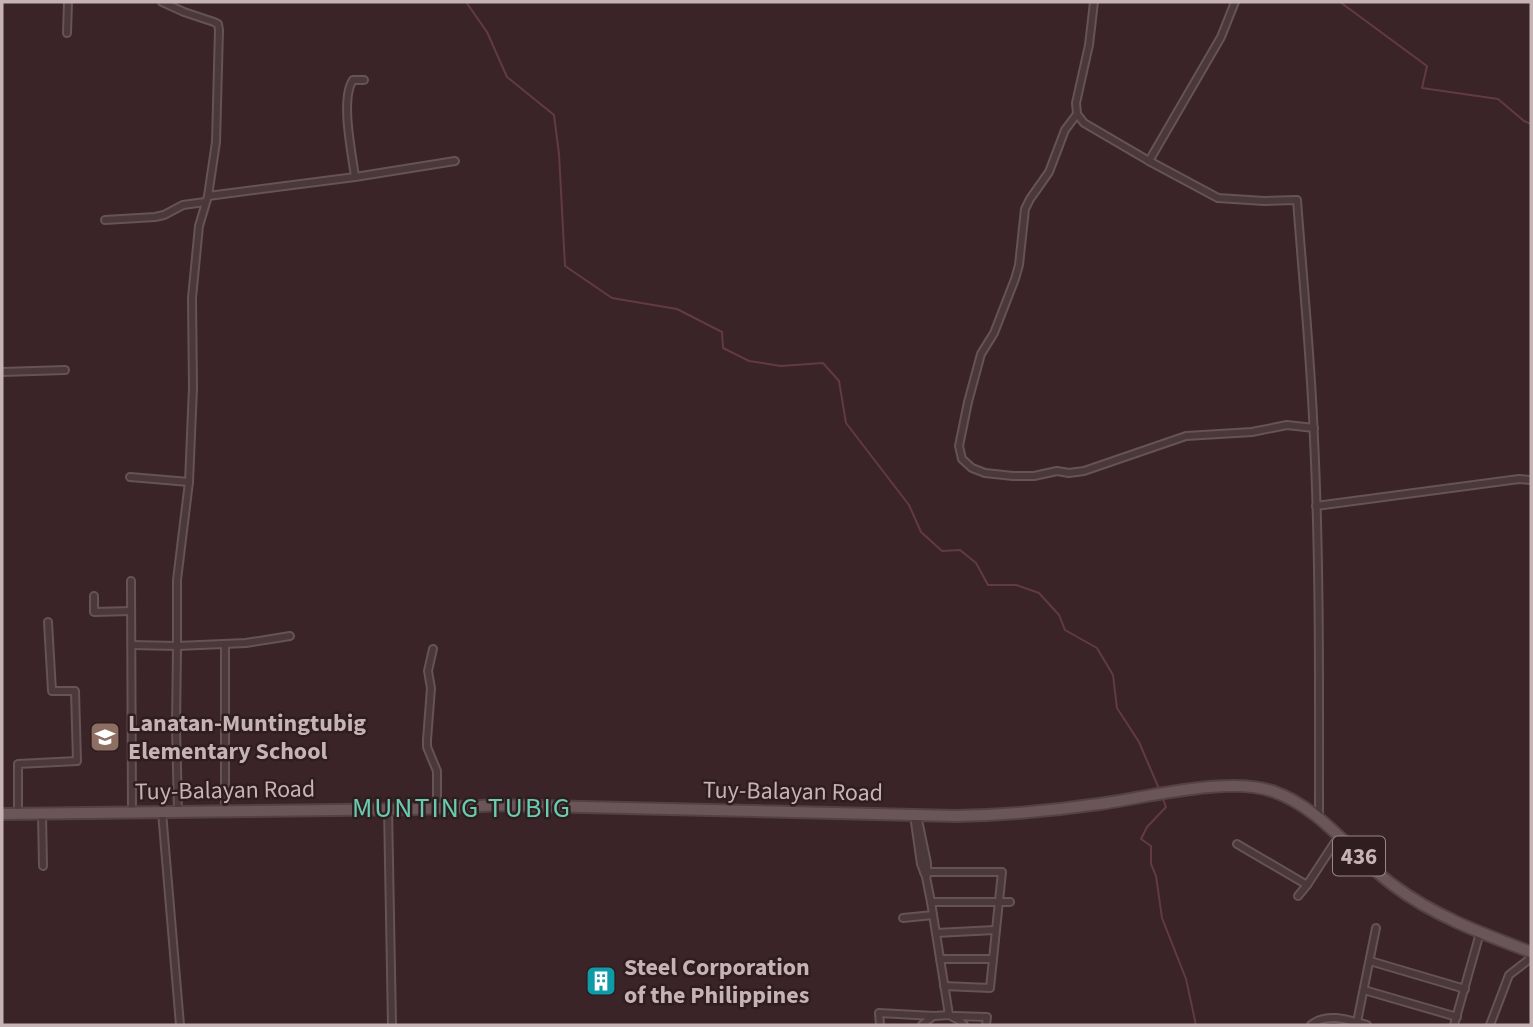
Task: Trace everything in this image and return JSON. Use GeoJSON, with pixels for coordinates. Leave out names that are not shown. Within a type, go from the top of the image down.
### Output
{"type":"FeatureCollection","features":[{"type":"Feature","properties":{"kind":"main road","name":"Tuy-Balayan Road"},"geometry":{"type":"LineString","coordinates":[[2,814],[515,806],[966,816],[1034,813],[1232,786],[1270,790],[1293,800],[1319,818],[1394,887],[1437,913],[1531,952]]}},
{"type":"Feature","properties":{"kind":"street"},"geometry":{"type":"LineString","coordinates":[[67,33],[68,2]]}},
{"type":"Feature","properties":{"kind":"street"},"geometry":{"type":"LineString","coordinates":[[162,2],[214,22],[218,24],[219,30],[216,142],[199,226],[192,298],[190,482],[177,580],[178,812]]}},
{"type":"Feature","properties":{"kind":"street"},"geometry":{"type":"LineString","coordinates":[[1094,2],[1076,103],[1077,114],[1084,123],[1149,162],[1218,198],[1297,200],[1314,428],[1318,553],[1319,818]]}},
{"type":"Feature","properties":{"kind":"street"},"geometry":{"type":"LineString","coordinates":[[1149,162],[1221,37],[1236,2]]}},
{"type":"Feature","properties":{"kind":"street"},"geometry":{"type":"LineString","coordinates":[[355,177],[346,106],[347,93],[353,80],[364,79]]}},
{"type":"Feature","properties":{"kind":"street"},"geometry":{"type":"LineString","coordinates":[[1077,114],[1065,130],[1049,172],[1025,209],[1015,279],[994,332],[981,354],[968,402],[960,434],[962,459],[972,468],[985,473],[1013,476],[1034,476],[1057,471],[1069,473],[1084,471],[1186,436],[1252,432],[1287,425],[1314,428]]}},
{"type":"Feature","properties":{"kind":"street"},"geometry":{"type":"LineString","coordinates":[[105,220],[155,217],[206,199],[454,161]]}},
{"type":"Feature","properties":{"kind":"street"},"geometry":{"type":"LineString","coordinates":[[2,372],[65,370]]}},
{"type":"Feature","properties":{"kind":"street"},"geometry":{"type":"LineString","coordinates":[[130,477],[190,482]]}},
{"type":"Feature","properties":{"kind":"street"},"geometry":{"type":"LineString","coordinates":[[1315,506],[1531,480]]}},
{"type":"Feature","properties":{"kind":"street"},"geometry":{"type":"LineString","coordinates":[[131,581],[132,812]]}},
{"type":"Feature","properties":{"kind":"street"},"geometry":{"type":"LineString","coordinates":[[94,596],[94,612],[131,611]]}},
{"type":"Feature","properties":{"kind":"street"},"geometry":{"type":"LineString","coordinates":[[18,814],[18,764],[78,761],[75,691],[52,691],[48,622]]}},
{"type":"Feature","properties":{"kind":"street"},"geometry":{"type":"LineString","coordinates":[[132,645],[246,643],[290,636]]}},
{"type":"Feature","properties":{"kind":"street"},"geometry":{"type":"LineString","coordinates":[[225,643],[225,811]]}},
{"type":"Feature","properties":{"kind":"street"},"geometry":{"type":"LineString","coordinates":[[433,649],[428,671],[431,699],[427,747],[437,771],[437,808]]}},
{"type":"Feature","properties":{"kind":"street"},"geometry":{"type":"LineString","coordinates":[[388,808],[392,1025]]}},
{"type":"Feature","properties":{"kind":"street"},"geometry":{"type":"LineString","coordinates":[[162,812],[180,1025]]}},
{"type":"Feature","properties":{"kind":"street"},"geometry":{"type":"LineString","coordinates":[[42,814],[43,866]]}},
{"type":"Feature","properties":{"kind":"street"},"geometry":{"type":"LineString","coordinates":[[916,815],[921,864],[926,873],[944,986],[951,1016],[964,1025]]}},
{"type":"Feature","properties":{"kind":"street"},"geometry":{"type":"LineString","coordinates":[[1298,896],[1339,836]]}},
{"type":"Feature","properties":{"kind":"street"},"geometry":{"type":"LineString","coordinates":[[1237,844],[1307,885]]}},
{"type":"Feature","properties":{"kind":"street"},"geometry":{"type":"LineString","coordinates":[[926,873],[1002,872],[989,988],[944,986]]}},
{"type":"Feature","properties":{"kind":"street"},"geometry":{"type":"LineString","coordinates":[[931,902],[1010,902]]}},
{"type":"Feature","properties":{"kind":"street"},"geometry":{"type":"LineString","coordinates":[[903,918],[933,915]]}},
{"type":"Feature","properties":{"kind":"street"},"geometry":{"type":"LineString","coordinates":[[1357,1023],[1376,928]]}},
{"type":"Feature","properties":{"kind":"street"},"geometry":{"type":"LineString","coordinates":[[936,933],[995,930]]}},
{"type":"Feature","properties":{"kind":"street"},"geometry":{"type":"LineString","coordinates":[[1454,1025],[1480,933]]}},
{"type":"Feature","properties":{"kind":"street"},"geometry":{"type":"LineString","coordinates":[[1490,1025],[1509,975],[1531,958]]}},
{"type":"Feature","properties":{"kind":"street"},"geometry":{"type":"LineString","coordinates":[[940,959],[993,959]]}},
{"type":"Feature","properties":{"kind":"street"},"geometry":{"type":"LineString","coordinates":[[1370,961],[1465,989]]}},
{"type":"Feature","properties":{"kind":"street"},"geometry":{"type":"LineString","coordinates":[[1364,990],[1457,1017]]}},
{"type":"Feature","properties":{"kind":"street"},"geometry":{"type":"LineString","coordinates":[[880,1025],[879,1013],[986,1017],[986,1025]]}},
{"type":"Feature","properties":{"kind":"street"},"geometry":{"type":"LineString","coordinates":[[922,1025],[934,1016]]}},
{"type":"Feature","properties":{"kind":"street"},"geometry":{"type":"LineString","coordinates":[[1311,1025],[1318,1020],[1333,1017],[1367,1025]]}},
{"type":"Feature","properties":{"kind":"waterway","name":"MUNTING TUBIG"},"geometry":{"type":"LineString","coordinates":[[466,2],[487,32],[507,77],[554,115],[559,154],[565,266],[612,298],[677,309],[722,332],[723,348],[749,361],[781,366],[823,363],[839,381],[846,423],[909,505],[921,532],[942,551],[960,550],[976,563],[988,585],[1016,585],[1039,593],[1059,615],[1065,630],[1097,648],[1113,675],[1117,708],[1139,742],[1160,791]]}},
{"type":"Feature","properties":{"kind":"waterway"},"geometry":{"type":"LineString","coordinates":[[1340,2],[1427,66],[1422,88],[1498,99],[1531,124]]}},
{"type":"Feature","properties":{"kind":"waterway","name":"MUNTING TUBIG"},"geometry":{"type":"LineString","coordinates":[[1163,799],[1166,807],[1147,827],[1141,839],[1151,846],[1151,864],[1156,876],[1162,918],[1186,979],[1196,1025]]}},
{"type":"Feature","properties":{"kind":"place","name":"Lanatan-Muntingtubig Elementary School"},"geometry":{"type":"Point","coordinates":[105,737]}},
{"type":"Feature","properties":{"kind":"place","name":"Steel Corporation of the Philippines"},"geometry":{"type":"Point","coordinates":[601,981]}},
{"type":"Feature","properties":{"kind":"district","name":"MUNTING TUBIG"},"geometry":{"type":"Point","coordinates":[462,807]}}]}
